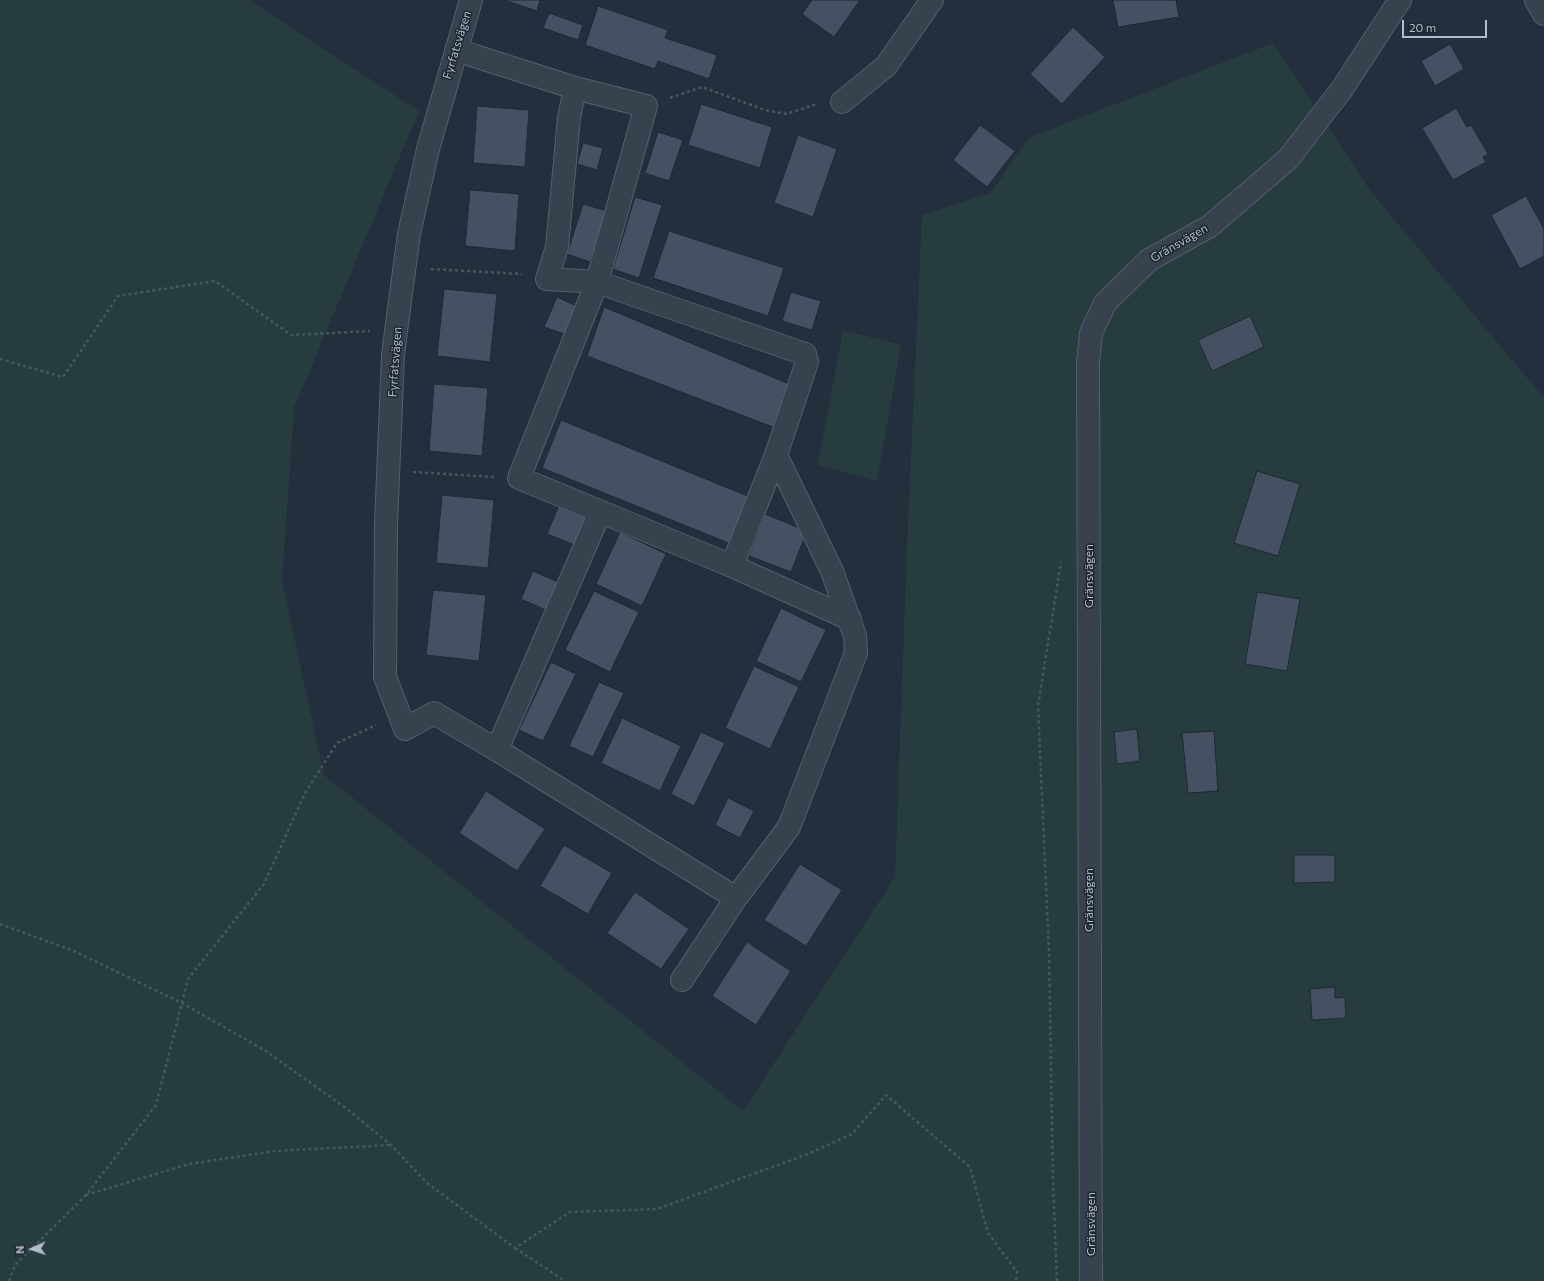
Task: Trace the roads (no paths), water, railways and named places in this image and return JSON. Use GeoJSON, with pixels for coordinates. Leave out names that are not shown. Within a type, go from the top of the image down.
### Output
{"type":"FeatureCollection","features":[{"type":"Feature","properties":{"kind":"street","name":"Fyrfatsvägen"},"geometry":{"type":"LineString","coordinates":[[471,0],[428,149],[409,234],[396,330],[393,356],[386,524],[385,677],[404,729],[434,713],[497,750]]}},
{"type":"Feature","properties":{"kind":"street"},"geometry":{"type":"LineString","coordinates":[[842,102],[886,66],[932,0]]}},
{"type":"Feature","properties":{"kind":"street","name":"Gränsvägen"},"geometry":{"type":"LineString","coordinates":[[1091,1281],[1088,371],[1091,333],[1105,303],[1149,260],[1210,226],[1288,159],[1342,89],[1400,0]]}},
{"type":"Feature","properties":{"kind":"street"},"geometry":{"type":"LineString","coordinates":[[1536,0],[1544,14]]}},
{"type":"Feature","properties":{"kind":"street"},"geometry":{"type":"LineString","coordinates":[[456,50],[575,88],[646,106],[597,282],[519,478],[732,566],[850,619]]}},
{"type":"Feature","properties":{"kind":"street"},"geometry":{"type":"LineString","coordinates":[[575,88],[569,118],[557,247],[547,279],[597,282],[805,354],[806,362],[776,455],[732,566]]}},
{"type":"Feature","properties":{"kind":"street"},"geometry":{"type":"LineString","coordinates":[[682,980],[736,898],[788,827],[856,654],[855,636],[832,571],[776,455]]}},
{"type":"Feature","properties":{"kind":"street"},"geometry":{"type":"LineString","coordinates":[[600,512],[497,750],[736,898]]}}]}
